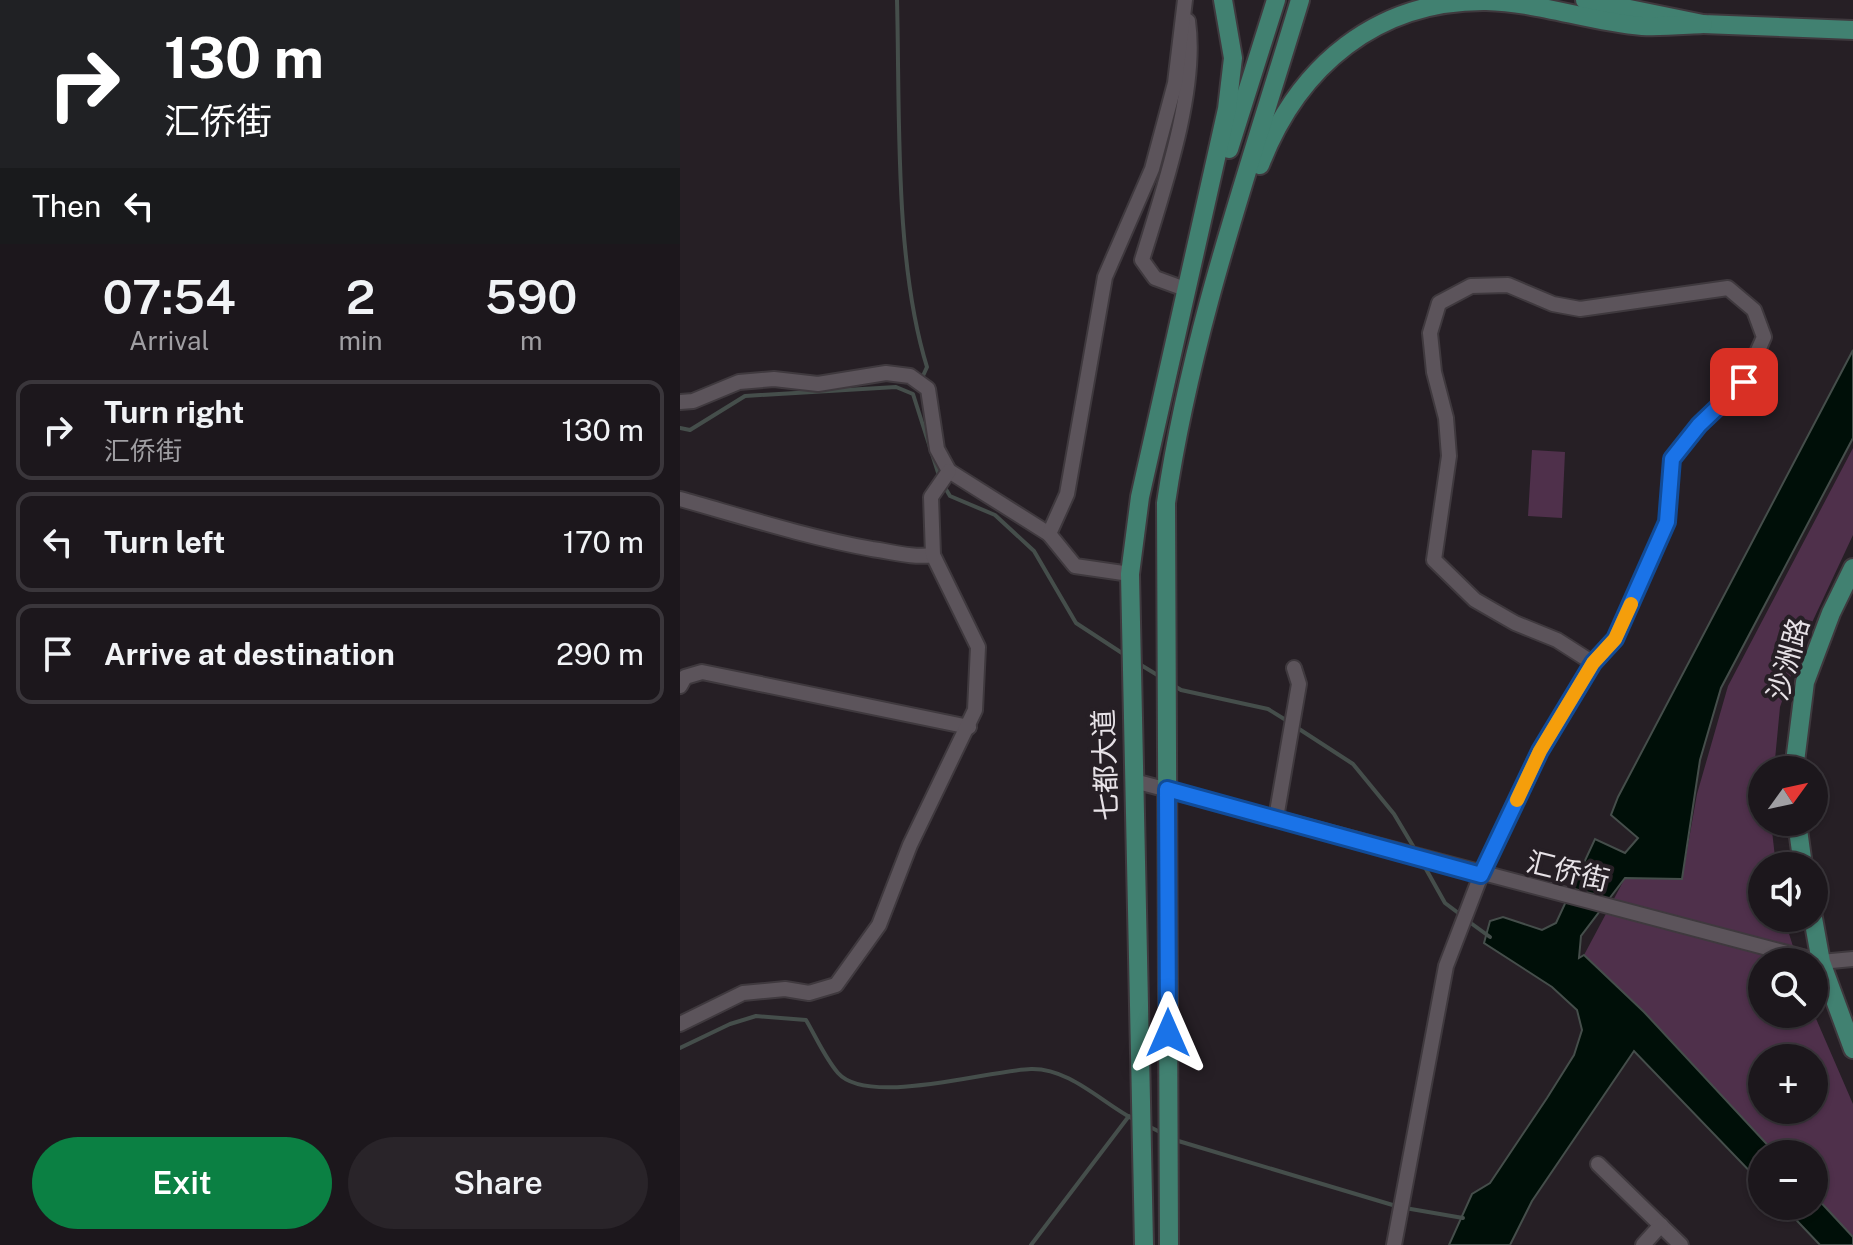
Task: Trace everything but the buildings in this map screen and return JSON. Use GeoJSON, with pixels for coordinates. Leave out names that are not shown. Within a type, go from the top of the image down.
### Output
{"type":"FeatureCollection","features":[{"type":"Feature","properties":{"kind":"main road"},"geometry":{"type":"LineString","coordinates":[[1185,289],[1227,109],[1233,58],[1223,0]]}},
{"type":"Feature","properties":{"kind":"main road"},"geometry":{"type":"LineString","coordinates":[[1185,289],[1276,0]]}},
{"type":"Feature","properties":{"kind":"main road"},"geometry":{"type":"LineString","coordinates":[[1169,1245],[1166,503],[1178,420],[1212,291],[1300,0]]}},
{"type":"Feature","properties":{"kind":"main road"},"geometry":{"type":"LineString","coordinates":[[1585,0],[1703,24]]}},
{"type":"Feature","properties":{"kind":"main road"},"geometry":{"type":"LineString","coordinates":[[1212,291],[1267,147],[1294,101],[1336,52],[1367,28],[1427,5],[1487,1],[1642,26],[1703,24],[1853,30]]}},
{"type":"Feature","properties":{"kind":"main road","name":"七都大道"},"geometry":{"type":"LineString","coordinates":[[1144,1245],[1130,574],[1140,497],[1185,289]]}},
{"type":"Feature","properties":{"kind":"main road","name":"沙洲路"},"geometry":{"type":"LineString","coordinates":[[1796,756],[1805,682],[1831,613],[1853,568]]}},
{"type":"Feature","properties":{"kind":"main road"},"geometry":{"type":"LineString","coordinates":[[1828,981],[1853,1049]]}},
{"type":"Feature","properties":{"kind":"street"},"geometry":{"type":"LineString","coordinates":[[1185,0],[1192,49],[1170,168],[1142,260],[1155,278],[1185,289]]}},
{"type":"Feature","properties":{"kind":"street"},"geometry":{"type":"LineString","coordinates":[[1049,534],[1067,494],[1105,277],[1152,169],[1171,97],[1185,0]]}},
{"type":"Feature","properties":{"kind":"street"},"geometry":{"type":"LineString","coordinates":[[1394,1245],[1446,966],[1481,875],[1540,751],[1593,663],[1615,639],[1667,522],[1672,459],[1699,425],[1744,382],[1764,337],[1754,310],[1728,288],[1580,309],[1553,304],[1508,285],[1471,286],[1439,303],[1430,333],[1434,372],[1446,418],[1449,456],[1434,560],[1475,600],[1515,623],[1557,640],[1593,663]]}},
{"type":"Feature","properties":{"kind":"street"},"geometry":{"type":"LineString","coordinates":[[680,402],[693,401],[739,382],[774,379],[818,384],[886,373],[910,376],[928,389],[937,449],[947,474],[1049,534],[1075,566],[1130,574]]}},
{"type":"Feature","properties":{"kind":"street"},"geometry":{"type":"LineString","coordinates":[[680,1024],[743,993],[785,989],[809,993],[836,985],[847,974],[879,925],[910,845],[969,727],[979,681],[978,647],[933,555],[933,492],[947,474]]}},
{"type":"Feature","properties":{"kind":"street"},"geometry":{"type":"LineString","coordinates":[[680,499],[827,540],[920,557],[933,555]]}},
{"type":"Feature","properties":{"kind":"street"},"geometry":{"type":"LineString","coordinates":[[1276,818],[1299,684],[1294,668]]}},
{"type":"Feature","properties":{"kind":"street"},"geometry":{"type":"LineString","coordinates":[[680,686],[685,677],[702,672],[969,727]]}},
{"type":"Feature","properties":{"kind":"street","name":"汇侨街"},"geometry":{"type":"LineString","coordinates":[[1134,781],[1767,948]]}},
{"type":"Feature","properties":{"kind":"street","name":"汇侨街"},"geometry":{"type":"LineString","coordinates":[[1828,961],[1853,959]]}},
{"type":"Feature","properties":{"kind":"street"},"geometry":{"type":"LineString","coordinates":[[1598,1164],[1681,1245]]}},
{"type":"Feature","properties":{"kind":"street"},"geometry":{"type":"LineString","coordinates":[[1643,1245],[1661,1225]]}},
{"type":"Feature","properties":{"kind":"shaded area"},"geometry":{"type":"Polygon","coordinates":[[[1853,350],[1853,438],[1721,688],[1700,760],[1682,879],[1625,878],[1581,936],[1579,958],[1584,955],[1644,1012],[1763,1140],[1748,1140],[1748,1169],[1634,1051],[1532,1201],[1510,1245],[1449,1245],[1472,1194],[1490,1183],[1574,1055],[1582,1030],[1577,1010],[1552,987],[1484,943],[1490,921],[1503,917],[1542,930],[1556,923],[1595,839],[1625,853],[1638,838],[1611,815],[1853,350]]]}},
{"type":"Feature","properties":{"kind":"shaded area"},"geometry":{"type":"Polygon","coordinates":[[[1853,448],[1853,535],[1801,646],[1780,707],[1775,756],[1748,756],[1748,836],[1773,836],[1774,852],[1748,852],[1748,932],[1788,932],[1794,948],[1748,948],[1748,1028],[1820,1028],[1827,1044],[1748,1044],[1748,1124],[1644,1012],[1584,955],[1625,878],[1682,879],[1697,794],[1728,686],[1853,448]]]}},
{"type":"Feature","properties":{"kind":"shaded area"},"geometry":{"type":"Polygon","coordinates":[[[1532,450],[1565,452],[1562,518],[1528,516],[1532,450]]]}},
{"type":"Feature","properties":{"kind":"shaded area"},"geometry":{"type":"Polygon","coordinates":[[[1828,1046],[1853,1104],[1853,1237],[1828,1210],[1828,1140],[1763,1140],[1748,1124],[1828,1124],[1828,1046]]]}},
{"type":"Feature","properties":{"kind":"shaded area"},"geometry":{"type":"Polygon","coordinates":[[[1828,1210],[1853,1237],[1853,1245],[1820,1245],[1796,1220],[1828,1220],[1828,1210]]]}},
{"type":"Feature","properties":{"kind":"waterway"},"geometry":{"type":"LineString","coordinates":[[897,0],[904,234],[916,325],[927,367],[922,378]]}},
{"type":"Feature","properties":{"kind":"waterway"},"geometry":{"type":"LineString","coordinates":[[680,428],[690,430],[745,396],[896,387],[913,394],[940,479]]}},
{"type":"Feature","properties":{"kind":"waterway"},"geometry":{"type":"LineString","coordinates":[[944,486],[950,496],[995,515],[1034,551],[1076,623],[1125,655]]}},
{"type":"Feature","properties":{"kind":"waterway"},"geometry":{"type":"LineString","coordinates":[[1136,662],[1159,676]]}},
{"type":"Feature","properties":{"kind":"waterway"},"geometry":{"type":"LineString","coordinates":[[1173,685],[1181,690],[1268,709],[1289,722]]}},
{"type":"Feature","properties":{"kind":"waterway"},"geometry":{"type":"LineString","coordinates":[[1296,727],[1353,764],[1394,814],[1416,851]]}},
{"type":"Feature","properties":{"kind":"waterway"},"geometry":{"type":"LineString","coordinates":[[1422,862],[1445,903],[1461,915]]}},
{"type":"Feature","properties":{"kind":"waterway"},"geometry":{"type":"LineString","coordinates":[[1468,921],[1490,937]]}},
{"type":"Feature","properties":{"kind":"waterway"},"geometry":{"type":"LineString","coordinates":[[680,1048],[730,1024],[756,1016],[806,1020],[833,1067],[853,1083],[901,1087],[1012,1071],[1045,1070],[1072,1080],[1135,1120]]}},
{"type":"Feature","properties":{"kind":"waterway"},"geometry":{"type":"LineString","coordinates":[[1031,1245],[1129,1116]]}},
{"type":"Feature","properties":{"kind":"waterway"},"geometry":{"type":"LineString","coordinates":[[1146,1125],[1164,1134]]}},
{"type":"Feature","properties":{"kind":"waterway"},"geometry":{"type":"LineString","coordinates":[[1175,1140],[1396,1206]]}},
{"type":"Feature","properties":{"kind":"waterway"},"geometry":{"type":"LineString","coordinates":[[1405,1208],[1463,1218]]}},
{"type":"Feature","properties":{"kind":"slow traffic"},"geometry":{"type":"LineString","coordinates":[[1517,800],[1540,751],[1593,663],[1615,639],[1631,604]]}},
{"type":"Feature","properties":{"kind":"route"},"geometry":{"type":"LineString","coordinates":[[1168,1033],[1167,789],[1481,875],[1540,751],[1593,663],[1615,639],[1667,522],[1672,459],[1699,425],[1744,382]]}}]}
